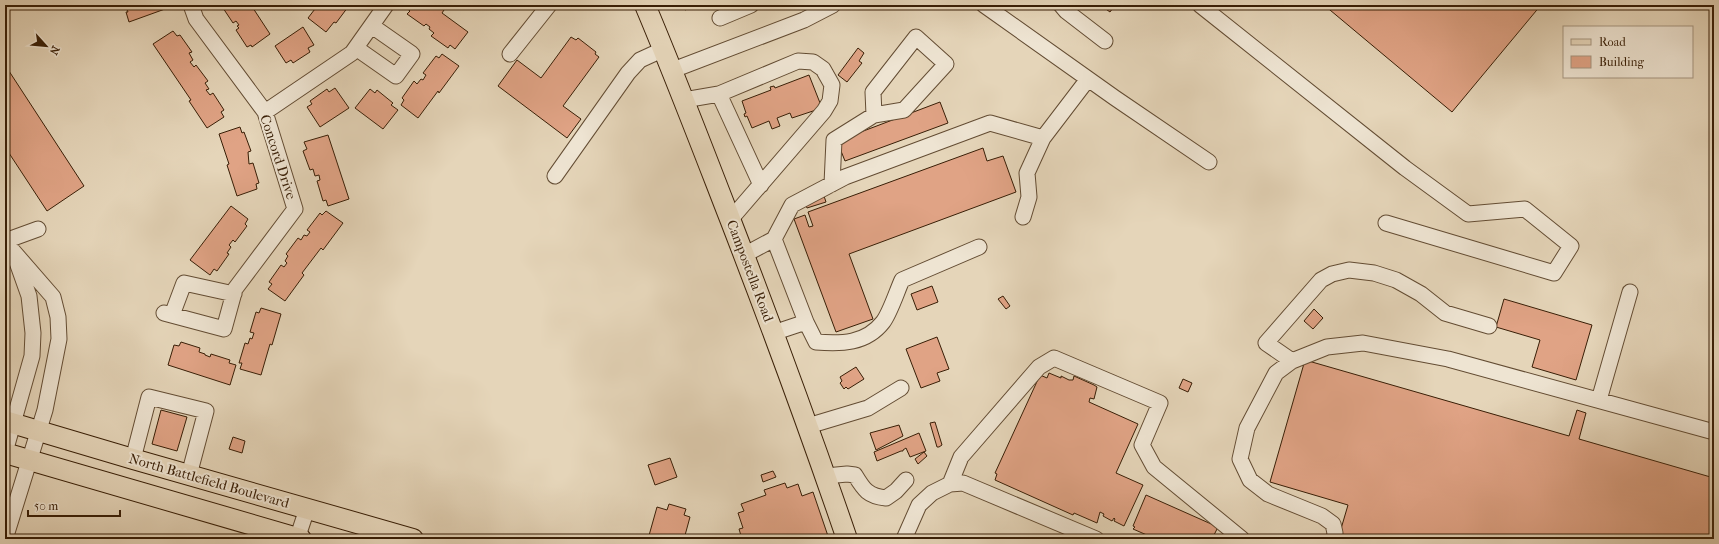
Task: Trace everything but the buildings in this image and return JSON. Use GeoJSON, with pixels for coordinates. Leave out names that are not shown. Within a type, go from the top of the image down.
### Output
{"type":"FeatureCollection","features":[{"type":"Feature","properties":{"kind":"main road","name":"Campostella Road"},"geometry":{"type":"LineString","coordinates":[[645,5],[673,70],[744,255],[808,426],[847,539]]}},
{"type":"Feature","properties":{"kind":"main road","name":"North Battlefield Boulevard"},"geometry":{"type":"LineString","coordinates":[[10,422],[133,459],[413,539]]}},
{"type":"Feature","properties":{"kind":"main road"},"geometry":{"type":"LineString","coordinates":[[5,453],[299,539]]}},
{"type":"Feature","properties":{"kind":"street","name":"Concord Drive"},"geometry":{"type":"LineString","coordinates":[[191,5],[196,19],[264,112],[295,209],[235,289],[234,294],[224,329],[168,314],[184,283],[234,294]]}},
{"type":"Feature","properties":{"kind":"street"},"geometry":{"type":"LineString","coordinates":[[264,112],[352,53],[386,5]]}},
{"type":"Feature","properties":{"kind":"street"},"geometry":{"type":"LineString","coordinates":[[510,54],[549,5]]}},
{"type":"Feature","properties":{"kind":"street"},"geometry":{"type":"LineString","coordinates":[[720,18],[751,5]]}},
{"type":"Feature","properties":{"kind":"street"},"geometry":{"type":"LineString","coordinates":[[673,70],[804,20],[818,9],[833,5]]}},
{"type":"Feature","properties":{"kind":"street"},"geometry":{"type":"LineString","coordinates":[[984,5],[1208,162]]}},
{"type":"Feature","properties":{"kind":"street"},"geometry":{"type":"LineString","coordinates":[[1061,5],[1066,11],[1105,42]]}},
{"type":"Feature","properties":{"kind":"street"},"geometry":{"type":"LineString","coordinates":[[1200,5],[1405,168],[1468,214],[1525,209],[1571,246],[1554,272],[1386,223]]}},
{"type":"Feature","properties":{"kind":"street"},"geometry":{"type":"LineString","coordinates":[[356,48],[396,76],[412,54],[372,26]]}},
{"type":"Feature","properties":{"kind":"street"},"geometry":{"type":"LineString","coordinates":[[832,184],[834,140],[874,115],[904,110],[946,64],[916,37],[873,92],[874,115]]}},
{"type":"Feature","properties":{"kind":"street"},"geometry":{"type":"LineString","coordinates":[[555,176],[628,73],[640,60],[664,49]]}},
{"type":"Feature","properties":{"kind":"street"},"geometry":{"type":"LineString","coordinates":[[684,100],[719,94],[798,61],[813,62],[823,69],[832,85],[830,101],[824,111],[730,220]]}},
{"type":"Feature","properties":{"kind":"street"},"geometry":{"type":"LineString","coordinates":[[1023,217],[1028,197],[1026,173],[1043,138],[1088,79]]}},
{"type":"Feature","properties":{"kind":"street"},"geometry":{"type":"LineString","coordinates":[[719,94],[760,185]]}},
{"type":"Feature","properties":{"kind":"street"},"geometry":{"type":"LineString","coordinates":[[744,255],[774,239],[792,205],[844,177],[990,123],[1043,138]]}},
{"type":"Feature","properties":{"kind":"street"},"geometry":{"type":"LineString","coordinates":[[7,243],[38,229]]}},
{"type":"Feature","properties":{"kind":"street"},"geometry":{"type":"LineString","coordinates":[[774,239],[806,322],[816,342],[840,344],[869,336],[884,321],[902,280],[979,247]]}},
{"type":"Feature","properties":{"kind":"street"},"geometry":{"type":"LineString","coordinates":[[5,453],[10,422],[32,356],[33,334],[29,296],[7,243]]}},
{"type":"Feature","properties":{"kind":"street"},"geometry":{"type":"LineString","coordinates":[[5,539],[45,410],[59,339],[58,317],[53,297],[7,243]]}},
{"type":"Feature","properties":{"kind":"street"},"geometry":{"type":"LineString","coordinates":[[1292,361],[1266,343],[1320,280],[1332,274],[1349,270],[1374,273],[1396,280],[1421,294],[1445,313],[1489,326]]}},
{"type":"Feature","properties":{"kind":"street"},"geometry":{"type":"LineString","coordinates":[[1599,400],[1630,292]]}},
{"type":"Feature","properties":{"kind":"street"},"geometry":{"type":"LineString","coordinates":[[773,333],[806,322]]}},
{"type":"Feature","properties":{"kind":"street"},"geometry":{"type":"LineString","coordinates":[[1334,539],[1335,533],[1333,524],[1322,516],[1268,494],[1250,480],[1240,459],[1247,428],[1276,373],[1292,361],[1327,347],[1363,343],[1448,358],[1714,432]]}},
{"type":"Feature","properties":{"kind":"street"},"geometry":{"type":"LineString","coordinates":[[950,484],[961,457],[1039,367],[1054,358],[1160,403],[1142,445],[1154,467],[1242,539]]}},
{"type":"Feature","properties":{"kind":"street"},"geometry":{"type":"LineString","coordinates":[[808,426],[868,408],[901,388]]}},
{"type":"Feature","properties":{"kind":"street"},"geometry":{"type":"LineString","coordinates":[[133,459],[149,396],[206,411],[189,475]]}},
{"type":"Feature","properties":{"kind":"street"},"geometry":{"type":"LineString","coordinates":[[826,476],[847,474],[855,475],[863,489],[873,497],[886,498],[896,491],[906,480]]}},
{"type":"Feature","properties":{"kind":"street"},"geometry":{"type":"LineString","coordinates":[[904,539],[919,505],[932,493],[950,484],[963,484],[1096,539]]}},
{"type":"Feature","properties":{"kind":"street"},"geometry":{"type":"LineString","coordinates":[[299,539],[307,509]]}}]}
